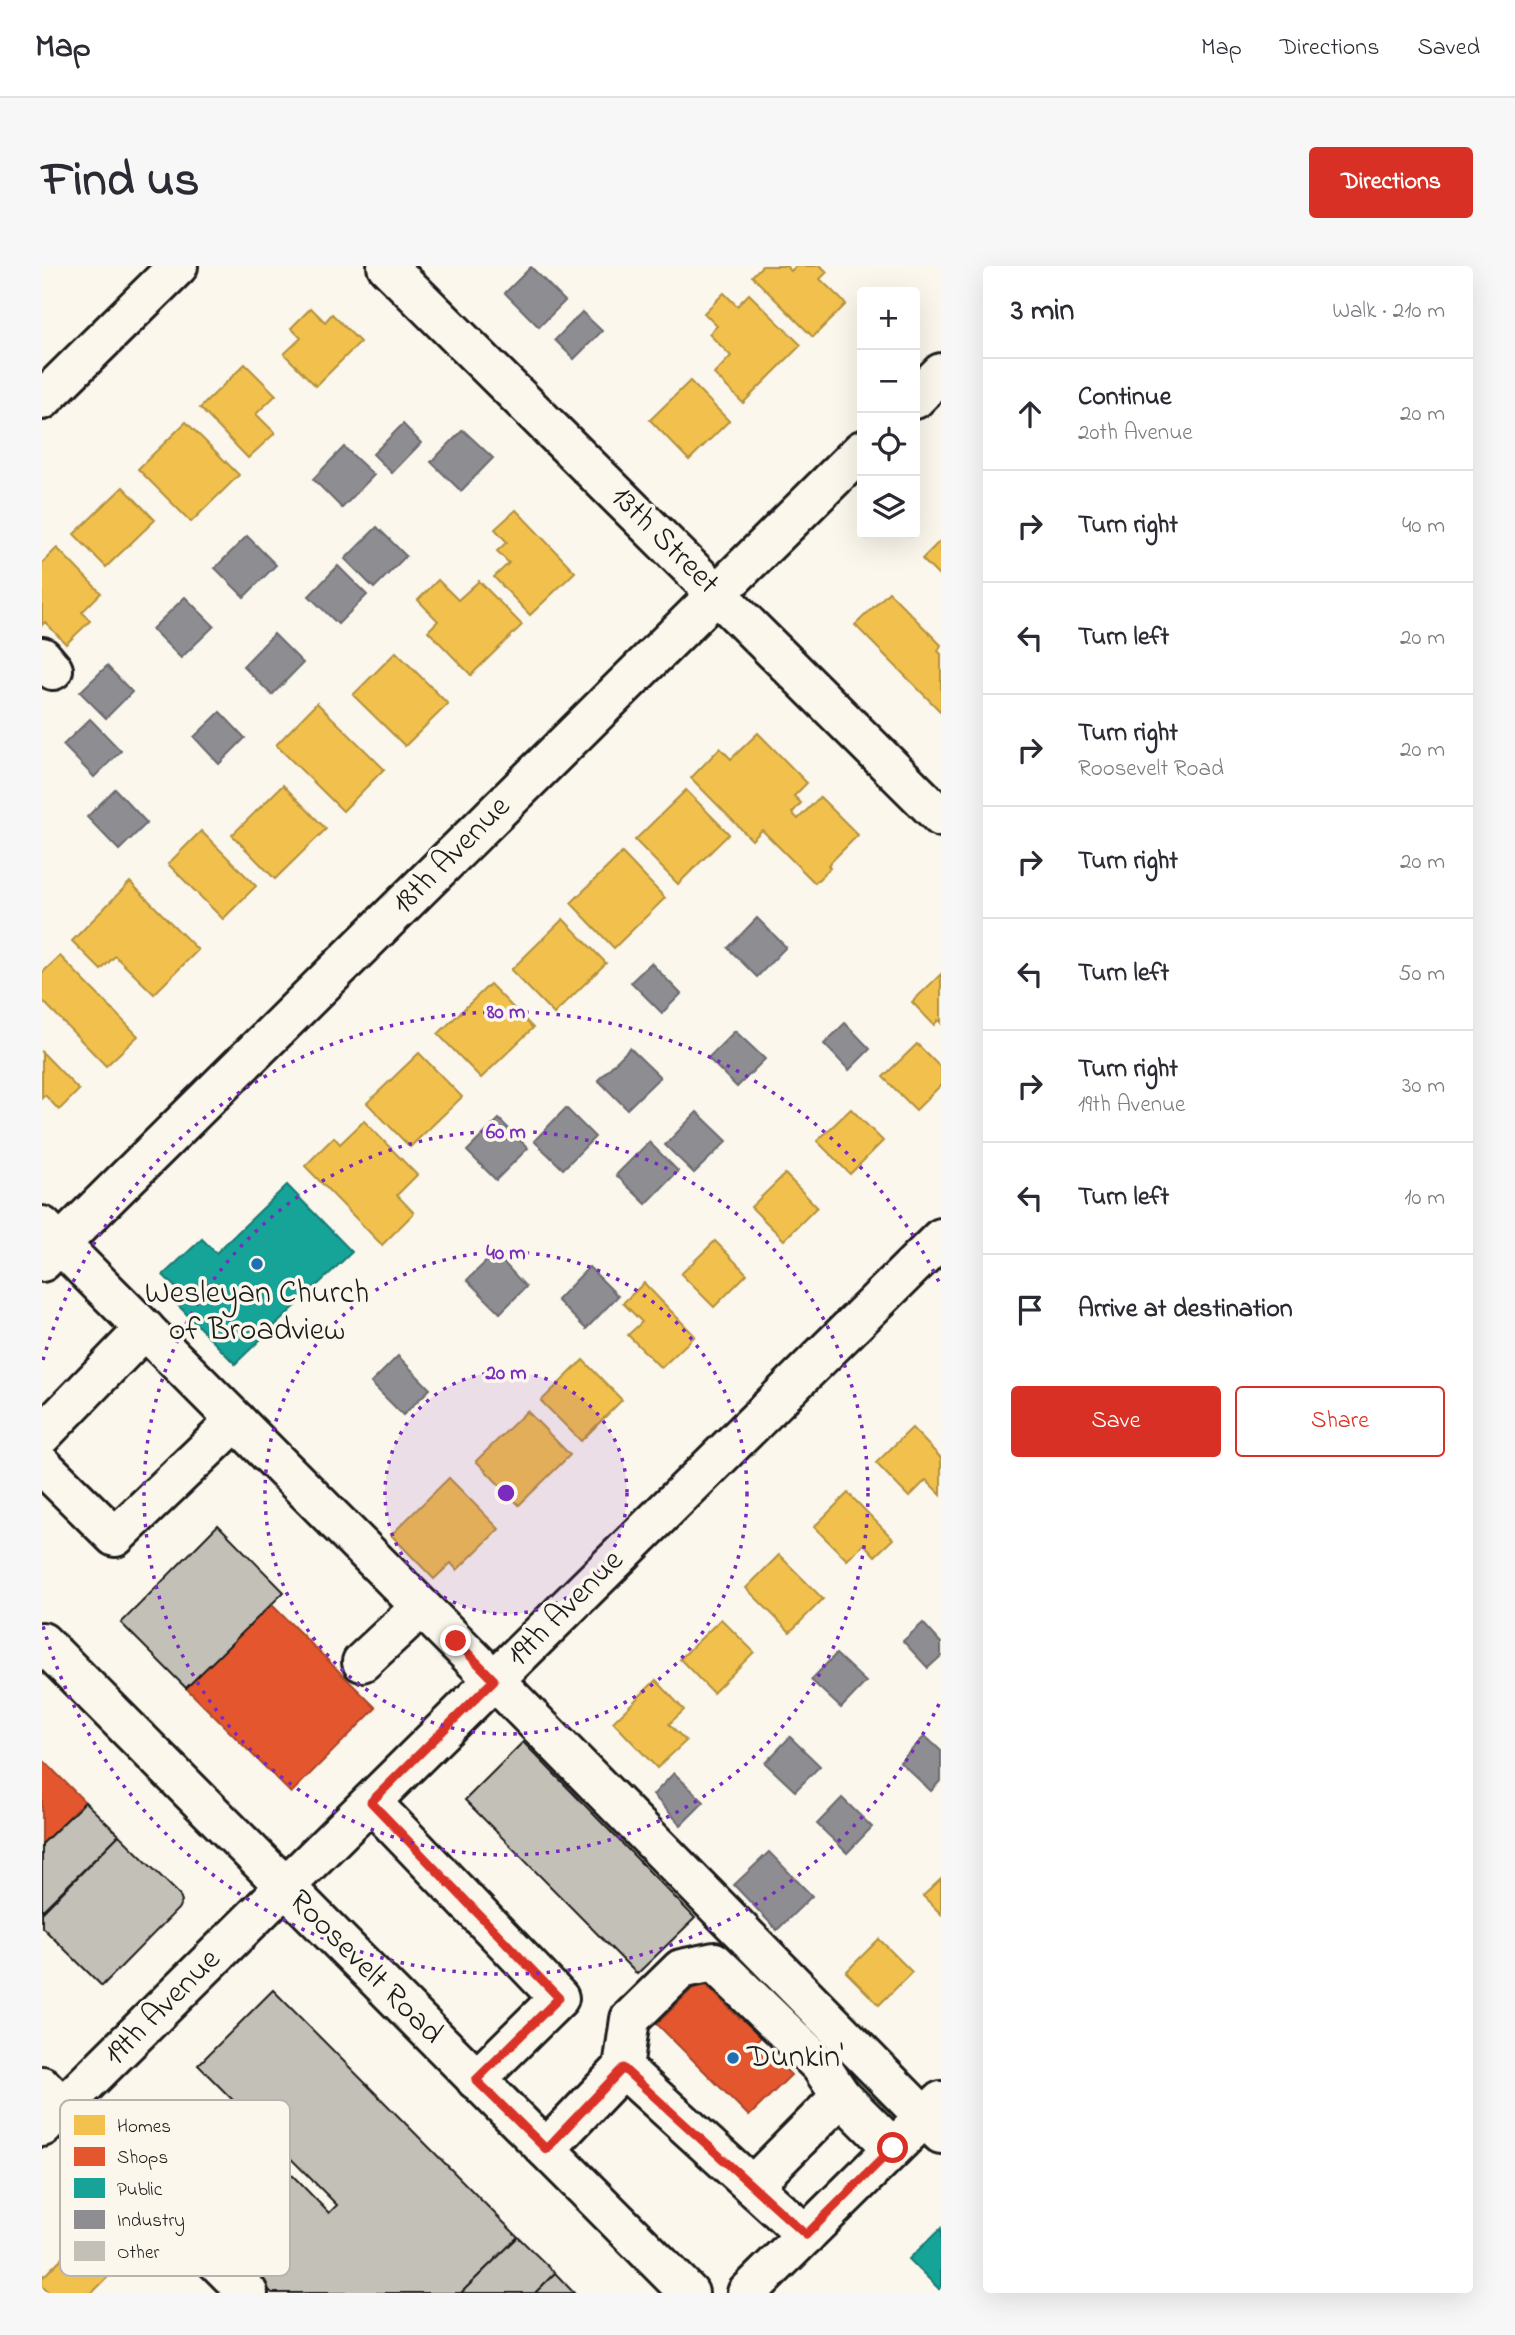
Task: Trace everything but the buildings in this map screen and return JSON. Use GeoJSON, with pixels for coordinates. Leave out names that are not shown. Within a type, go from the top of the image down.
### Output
{"type":"FeatureCollection","features":[{"type":"Feature","properties":{"kind":"street"},"geometry":{"type":"LineString","coordinates":[[42,400],[178,266]]}},
{"type":"Feature","properties":{"kind":"street","name":"13th Street"},"geometry":{"type":"LineString","coordinates":[[387,266],[941,817]]}},
{"type":"Feature","properties":{"kind":"street"},"geometry":{"type":"LineString","coordinates":[[920,394],[941,373]]}},
{"type":"Feature","properties":{"kind":"street","name":"18th Avenue"},"geometry":{"type":"LineString","coordinates":[[48,1244],[857,455]]}},
{"type":"Feature","properties":{"kind":"street","name":"19th Avenue"},"geometry":{"type":"LineString","coordinates":[[49,2107],[285,1888],[941,1238]]}},
{"type":"Feature","properties":{"kind":"street"},"geometry":{"type":"LineString","coordinates":[[48,1244],[145,1329],[935,2118],[893,2148],[747,2293]]}},
{"type":"Feature","properties":{"kind":"street"},"geometry":{"type":"LineString","coordinates":[[42,1435],[145,1329]]}},
{"type":"Feature","properties":{"kind":"street"},"geometry":{"type":"LineString","coordinates":[[42,1465],[115,1537],[236,1421]]}},
{"type":"Feature","properties":{"kind":"street"},"geometry":{"type":"LineString","coordinates":[[362,1662],[421,1607]]}},
{"type":"Feature","properties":{"kind":"street","name":"Roosevelt Road"},"geometry":{"type":"LineString","coordinates":[[42,1642],[689,2293]]}},
{"type":"Feature","properties":{"kind":"street"},"geometry":{"type":"LineString","coordinates":[[371,1802],[559,1998],[476,2080]]}},
{"type":"Feature","properties":{"kind":"street"},"geometry":{"type":"LineString","coordinates":[[546,2149],[623,2068],[630,2019],[681,1969],[714,1962],[820,2065],[841,2096],[893,2148]]}},
{"type":"Feature","properties":{"kind":"street"},"geometry":{"type":"LineString","coordinates":[[623,2068],[806,2235]]}},
{"type":"Feature","properties":{"kind":"street"},"geometry":{"type":"LineString","coordinates":[[752,2186],[841,2096]]}},
{"type":"Feature","properties":{"kind":"street"},"geometry":{"type":"LineString","coordinates":[[230,2276],[248,2293]]}},
{"type":"Feature","properties":{"kind":"place","name":"Wesleyan Church of Broadview"},"geometry":{"type":"Point","coordinates":[257,1264]}},
{"type":"Feature","properties":{"kind":"place","name":"Dunkin'"},"geometry":{"type":"Point","coordinates":[733,2058]}},
{"type":"Feature","properties":{"kind":"route"},"geometry":{"type":"LineString","coordinates":[[456,1641],[494,1680],[371,1802],[559,1998],[476,2080],[546,2149],[623,2068],[806,2235],[893,2148]]}}]}
